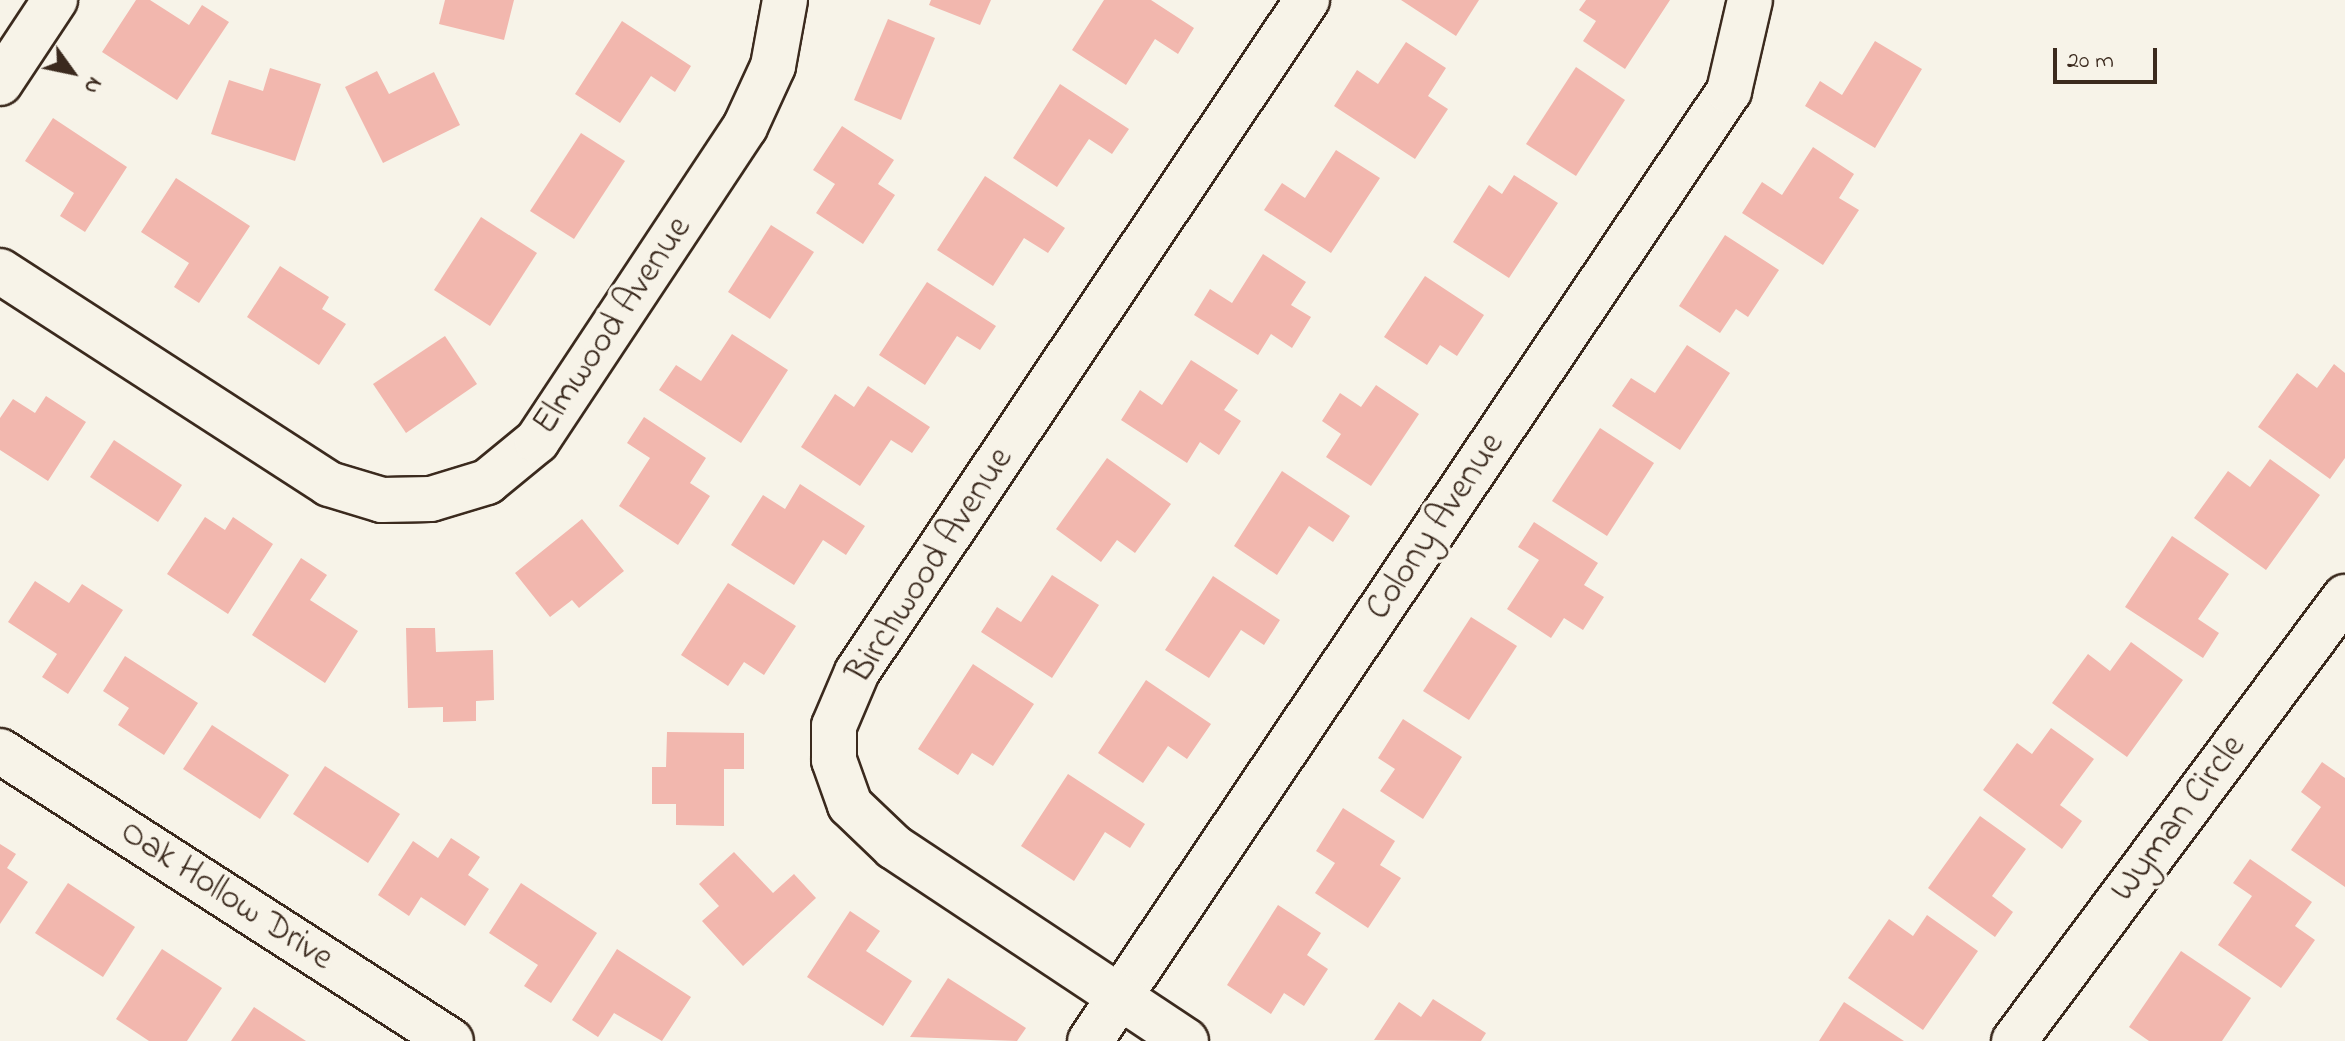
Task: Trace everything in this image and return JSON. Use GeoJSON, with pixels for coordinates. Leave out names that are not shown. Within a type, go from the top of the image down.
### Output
{"type":"FeatureCollection","features":[{"type":"Feature","properties":{"kind":"street"},"geometry":{"type":"LineString","coordinates":[[0,83],[55,0]]}},
{"type":"Feature","properties":{"kind":"street","name":"Elmwood Avenue"},"geometry":{"type":"LineString","coordinates":[[0,271],[329,484],[394,500],[431,499],[487,482],[537,441],[745,127],[773,66],[785,0]]}},
{"type":"Feature","properties":{"kind":"street","name":"Birchwood Avenue"},"geometry":{"type":"LineString","coordinates":[[1186,1041],[894,847],[850,805],[834,760],[834,726],[857,672],[1307,0]]}},
{"type":"Feature","properties":{"kind":"street","name":"Colony Avenue"},"geometry":{"type":"LineString","coordinates":[[1090,1041],[1729,91],[1750,0]]}},
{"type":"Feature","properties":{"kind":"street","name":"Wyman Circle"},"geometry":{"type":"LineString","coordinates":[[2014,1041],[2345,597]]}},
{"type":"Feature","properties":{"kind":"street","name":"Oak Hollow Drive"},"geometry":{"type":"LineString","coordinates":[[0,751],[451,1041]]}},
{"type":"Feature","properties":{"kind":"building"},"geometry":{"type":"Polygon","coordinates":[[[136,0],[150,0],[189,25],[202,5],[229,22],[177,100],[102,52],[136,0]]]}},
{"type":"Feature","properties":{"kind":"building"},"geometry":{"type":"Polygon","coordinates":[[[445,0],[514,0],[504,40],[439,24],[445,0]]]}},
{"type":"Feature","properties":{"kind":"building"},"geometry":{"type":"Polygon","coordinates":[[[931,0],[991,0],[980,25],[929,5],[931,0]]]}},
{"type":"Feature","properties":{"kind":"building"},"geometry":{"type":"Polygon","coordinates":[[[1104,0],[1151,0],[1194,28],[1178,54],[1155,39],[1126,85],[1072,50],[1104,0]]]}},
{"type":"Feature","properties":{"kind":"building"},"geometry":{"type":"Polygon","coordinates":[[[1401,0],[1479,0],[1456,36],[1401,0]]]}},
{"type":"Feature","properties":{"kind":"building"},"geometry":{"type":"Polygon","coordinates":[[[1586,0],[1670,0],[1625,69],[1583,41],[1596,21],[1579,10],[1586,0]]]}},
{"type":"Feature","properties":{"kind":"building"},"geometry":{"type":"Polygon","coordinates":[[[888,19],[935,38],[901,120],[854,100],[888,19]]]}},
{"type":"Feature","properties":{"kind":"building"},"geometry":{"type":"Polygon","coordinates":[[[622,21],[691,66],[675,92],[651,76],[620,123],[575,94],[622,21]]]}},
{"type":"Feature","properties":{"kind":"building"},"geometry":{"type":"Polygon","coordinates":[[[1875,41],[1922,69],[1875,148],[1805,106],[1820,81],[1842,95],[1875,41]]]}},
{"type":"Feature","properties":{"kind":"building"},"geometry":{"type":"Polygon","coordinates":[[[1406,42],[1446,68],[1428,96],[1448,109],[1415,159],[1334,106],[1357,70],[1378,84],[1406,42]]]}},
{"type":"Feature","properties":{"kind":"building"},"geometry":{"type":"Polygon","coordinates":[[[1576,67],[1625,100],[1576,176],[1526,144],[1576,67]]]}},
{"type":"Feature","properties":{"kind":"building"},"geometry":{"type":"Polygon","coordinates":[[[270,68],[321,84],[295,161],[211,134],[229,80],[263,91],[270,68]]]}},
{"type":"Feature","properties":{"kind":"building"},"geometry":{"type":"Polygon","coordinates":[[[377,71],[389,94],[434,72],[460,125],[383,163],[345,87],[377,71]]]}},
{"type":"Feature","properties":{"kind":"building"},"geometry":{"type":"Polygon","coordinates":[[[1060,84],[1129,129],[1112,154],[1089,139],[1057,187],[1013,158],[1060,84]]]}},
{"type":"Feature","properties":{"kind":"building"},"geometry":{"type":"Polygon","coordinates":[[[53,118],[127,167],[85,232],[60,216],[74,193],[25,161],[53,118]]]}},
{"type":"Feature","properties":{"kind":"building"},"geometry":{"type":"Polygon","coordinates":[[[842,126],[894,160],[878,184],[895,195],[863,244],[816,213],[835,184],[813,170],[842,126]]]}},
{"type":"Feature","properties":{"kind":"building"},"geometry":{"type":"Polygon","coordinates":[[[581,133],[625,161],[574,239],[530,211],[581,133]]]}},
{"type":"Feature","properties":{"kind":"building"},"geometry":{"type":"Polygon","coordinates":[[[1813,147],[1854,174],[1839,198],[1859,210],[1823,265],[1742,213],[1762,182],[1782,195],[1813,147]]]}},
{"type":"Feature","properties":{"kind":"building"},"geometry":{"type":"Polygon","coordinates":[[[1336,150],[1380,178],[1331,253],[1264,210],[1282,183],[1305,198],[1336,150]]]}},
{"type":"Feature","properties":{"kind":"building"},"geometry":{"type":"Polygon","coordinates":[[[1514,175],[1558,203],[1509,278],[1453,242],[1489,185],[1502,194],[1514,175]]]}},
{"type":"Feature","properties":{"kind":"building"},"geometry":{"type":"Polygon","coordinates":[[[985,176],[1065,228],[1048,253],[1024,238],[993,286],[937,250],[985,176]]]}},
{"type":"Feature","properties":{"kind":"building"},"geometry":{"type":"Polygon","coordinates":[[[176,178],[250,226],[199,303],[174,287],[189,263],[141,232],[176,178]]]}},
{"type":"Feature","properties":{"kind":"building"},"geometry":{"type":"Polygon","coordinates":[[[481,217],[537,253],[490,326],[434,290],[481,217]]]}},
{"type":"Feature","properties":{"kind":"building"},"geometry":{"type":"Polygon","coordinates":[[[771,225],[814,252],[770,319],[728,292],[771,225]]]}},
{"type":"Feature","properties":{"kind":"building"},"geometry":{"type":"Polygon","coordinates":[[[1725,235],[1779,270],[1748,317],[1736,309],[1720,333],[1679,306],[1725,235]]]}},
{"type":"Feature","properties":{"kind":"building"},"geometry":{"type":"Polygon","coordinates":[[[1263,254],[1306,282],[1291,305],[1311,317],[1292,348],[1271,334],[1258,355],[1194,315],[1210,289],[1232,303],[1263,254]]]}},
{"type":"Feature","properties":{"kind":"building"},"geometry":{"type":"Polygon","coordinates":[[[280,266],[329,297],[322,309],[346,324],[319,365],[247,317],[280,266]]]}},
{"type":"Feature","properties":{"kind":"building"},"geometry":{"type":"Polygon","coordinates":[[[1425,276],[1484,315],[1457,356],[1440,345],[1427,365],[1384,337],[1425,276]]]}},
{"type":"Feature","properties":{"kind":"building"},"geometry":{"type":"Polygon","coordinates":[[[927,282],[996,326],[980,350],[957,336],[925,385],[879,355],[927,282]]]}},
{"type":"Feature","properties":{"kind":"building"},"geometry":{"type":"Polygon","coordinates":[[[732,334],[788,370],[741,443],[659,390],[676,365],[701,381],[732,334]]]}},
{"type":"Feature","properties":{"kind":"building"},"geometry":{"type":"Polygon","coordinates":[[[445,336],[477,384],[406,433],[373,384],[445,336]]]}},
{"type":"Feature","properties":{"kind":"building"},"geometry":{"type":"Polygon","coordinates":[[[1687,345],[1730,373],[1680,450],[1612,406],[1631,378],[1655,393],[1687,345]]]}},
{"type":"Feature","properties":{"kind":"building"},"geometry":{"type":"Polygon","coordinates":[[[1191,360],[1238,390],[1224,410],[1241,421],[1219,455],[1200,442],[1187,463],[1121,420],[1140,390],[1162,405],[1191,360]]]}},
{"type":"Feature","properties":{"kind":"building"},"geometry":{"type":"Polygon","coordinates":[[[2334,364],[2345,373],[2345,458],[2330,479],[2258,427],[2297,373],[2317,388],[2334,364]]]}},
{"type":"Feature","properties":{"kind":"building"},"geometry":{"type":"Polygon","coordinates":[[[1376,385],[1419,414],[1371,486],[1326,457],[1341,434],[1322,421],[1340,393],[1361,407],[1376,385]]]}},
{"type":"Feature","properties":{"kind":"building"},"geometry":{"type":"Polygon","coordinates":[[[868,386],[930,427],[912,453],[891,440],[860,486],[801,447],[835,394],[854,407],[868,386]]]}},
{"type":"Feature","properties":{"kind":"building"},"geometry":{"type":"Polygon","coordinates":[[[46,396],[86,422],[48,481],[0,450],[0,418],[13,399],[35,413],[46,396]]]}},
{"type":"Feature","properties":{"kind":"building"},"geometry":{"type":"Polygon","coordinates":[[[644,417],[706,458],[690,483],[710,496],[678,545],[619,506],[650,458],[627,443],[644,417]]]}},
{"type":"Feature","properties":{"kind":"building"},"geometry":{"type":"Polygon","coordinates":[[[1600,428],[1654,463],[1607,536],[1552,501],[1600,428]]]}},
{"type":"Feature","properties":{"kind":"building"},"geometry":{"type":"Polygon","coordinates":[[[114,440],[182,485],[158,522],[90,477],[114,440]]]}},
{"type":"Feature","properties":{"kind":"building"},"geometry":{"type":"Polygon","coordinates":[[[1107,458],[1171,504],[1135,553],[1117,540],[1101,562],[1056,529],[1107,458]]]}},
{"type":"Feature","properties":{"kind":"building"},"geometry":{"type":"Polygon","coordinates":[[[2270,459],[2320,495],[2266,570],[2194,518],[2228,471],[2250,487],[2270,459]]]}},
{"type":"Feature","properties":{"kind":"building"},"geometry":{"type":"Polygon","coordinates":[[[1282,471],[1350,516],[1333,542],[1309,526],[1277,575],[1234,546],[1282,471]]]}},
{"type":"Feature","properties":{"kind":"building"},"geometry":{"type":"Polygon","coordinates":[[[800,484],[865,526],[846,555],[823,540],[794,585],[731,545],[763,495],[785,509],[800,484]]]}},
{"type":"Feature","properties":{"kind":"building"},"geometry":{"type":"Polygon","coordinates":[[[205,517],[225,530],[233,517],[273,544],[228,614],[167,574],[205,517]]]}},
{"type":"Feature","properties":{"kind":"building"},"geometry":{"type":"Polygon","coordinates":[[[582,519],[624,571],[579,608],[572,600],[550,617],[515,573],[582,519]]]}},
{"type":"Feature","properties":{"kind":"building"},"geometry":{"type":"Polygon","coordinates":[[[1534,522],[1598,563],[1584,585],[1604,597],[1583,630],[1564,618],[1551,638],[1507,609],[1539,560],[1518,547],[1534,522]]]}},
{"type":"Feature","properties":{"kind":"building"},"geometry":{"type":"Polygon","coordinates":[[[2172,536],[2229,574],[2198,619],[2219,633],[2203,658],[2125,607],[2172,536]]]}},
{"type":"Feature","properties":{"kind":"building"},"geometry":{"type":"Polygon","coordinates":[[[301,558],[327,575],[310,600],[358,631],[325,683],[252,635],[301,558]]]}},
{"type":"Feature","properties":{"kind":"building"},"geometry":{"type":"Polygon","coordinates":[[[1052,575],[1099,605],[1052,678],[981,632],[997,607],[1021,622],[1052,575]]]}},
{"type":"Feature","properties":{"kind":"building"},"geometry":{"type":"Polygon","coordinates":[[[1213,576],[1280,620],[1264,645],[1241,630],[1209,678],[1165,650],[1213,576]]]}},
{"type":"Feature","properties":{"kind":"building"},"geometry":{"type":"Polygon","coordinates":[[[35,581],[69,603],[82,584],[123,610],[68,694],[42,677],[57,654],[8,622],[35,581]]]}},
{"type":"Feature","properties":{"kind":"building"},"geometry":{"type":"Polygon","coordinates":[[[728,583],[796,626],[764,675],[744,662],[728,686],[681,655],[728,583]]]}},
{"type":"Feature","properties":{"kind":"building"},"geometry":{"type":"Polygon","coordinates":[[[1471,617],[1517,646],[1469,720],[1423,691],[1471,617]]]}},
{"type":"Feature","properties":{"kind":"building"},"geometry":{"type":"Polygon","coordinates":[[[406,628],[435,628],[436,652],[493,650],[494,700],[476,701],[476,721],[443,722],[443,707],[408,708],[406,628]]]}},
{"type":"Feature","properties":{"kind":"building"},"geometry":{"type":"Polygon","coordinates":[[[2131,642],[2183,680],[2127,757],[2052,703],[2088,654],[2110,671],[2131,642]]]}},
{"type":"Feature","properties":{"kind":"building"},"geometry":{"type":"Polygon","coordinates":[[[125,656],[198,703],[164,755],[118,725],[129,708],[103,691],[125,656]]]}},
{"type":"Feature","properties":{"kind":"building"},"geometry":{"type":"Polygon","coordinates":[[[973,664],[1034,704],[993,766],[972,753],[958,775],[918,749],[973,664]]]}},
{"type":"Feature","properties":{"kind":"building"},"geometry":{"type":"Polygon","coordinates":[[[1146,680],[1211,724],[1187,759],[1168,746],[1143,783],[1098,753],[1146,680]]]}},
{"type":"Feature","properties":{"kind":"building"},"geometry":{"type":"Polygon","coordinates":[[[1403,719],[1462,757],[1423,819],[1380,791],[1395,769],[1378,758],[1403,719]]]}},
{"type":"Feature","properties":{"kind":"building"},"geometry":{"type":"Polygon","coordinates":[[[212,725],[289,775],[260,819],[183,769],[212,725]]]}},
{"type":"Feature","properties":{"kind":"building"},"geometry":{"type":"Polygon","coordinates":[[[2051,728],[2094,759],[2060,805],[2082,821],[2062,849],[1983,790],[2017,743],[2032,754],[2051,728]]]}},
{"type":"Feature","properties":{"kind":"building"},"geometry":{"type":"Polygon","coordinates":[[[667,732],[744,733],[744,769],[724,769],[724,826],[676,825],[676,804],[652,804],[652,767],[666,767],[667,732]]]}},
{"type":"Feature","properties":{"kind":"building"},"geometry":{"type":"Polygon","coordinates":[[[2322,762],[2345,778],[2345,887],[2291,850],[2321,807],[2301,792],[2322,762]]]}},
{"type":"Feature","properties":{"kind":"building"},"geometry":{"type":"Polygon","coordinates":[[[325,766],[400,814],[368,863],[293,814],[325,766]]]}},
{"type":"Feature","properties":{"kind":"building"},"geometry":{"type":"Polygon","coordinates":[[[1068,774],[1145,824],[1130,848],[1105,832],[1074,881],[1021,846],[1068,774]]]}},
{"type":"Feature","properties":{"kind":"building"},"geometry":{"type":"Polygon","coordinates":[[[1343,808],[1395,841],[1380,865],[1401,878],[1368,928],[1315,893],[1335,863],[1316,851],[1343,808]]]}},
{"type":"Feature","properties":{"kind":"building"},"geometry":{"type":"Polygon","coordinates":[[[1980,816],[2026,849],[1992,896],[2013,912],[1995,937],[1928,888],[1980,816]]]}},
{"type":"Feature","properties":{"kind":"building"},"geometry":{"type":"Polygon","coordinates":[[[451,838],[480,857],[468,875],[489,889],[465,926],[421,897],[409,916],[378,895],[413,841],[438,858],[451,838]]]}},
{"type":"Feature","properties":{"kind":"building"},"geometry":{"type":"Polygon","coordinates":[[[0,844],[16,854],[7,868],[28,882],[0,924],[0,844]]]}},
{"type":"Feature","properties":{"kind":"building"},"geometry":{"type":"Polygon","coordinates":[[[734,852],[773,893],[794,874],[816,898],[743,966],[702,921],[719,906],[699,884],[734,852]]]}},
{"type":"Feature","properties":{"kind":"building"},"geometry":{"type":"Polygon","coordinates":[[[2250,859],[2312,902],[2295,926],[2315,940],[2281,988],[2218,945],[2252,896],[2233,883],[2250,859]]]}},
{"type":"Feature","properties":{"kind":"building"},"geometry":{"type":"Polygon","coordinates":[[[68,883],[135,927],[103,977],[35,933],[68,883]]]}},
{"type":"Feature","properties":{"kind":"building"},"geometry":{"type":"Polygon","coordinates":[[[521,883],[597,933],[551,1003],[524,986],[538,965],[489,933],[521,883]]]}},
{"type":"Feature","properties":{"kind":"building"},"geometry":{"type":"Polygon","coordinates":[[[1278,905],[1321,933],[1307,955],[1328,969],[1304,1006],[1284,993],[1271,1014],[1227,985],[1278,905]]]}},
{"type":"Feature","properties":{"kind":"building"},"geometry":{"type":"Polygon","coordinates":[[[850,911],[880,931],[866,951],[912,981],[883,1026],[807,977],[850,911]]]}},
{"type":"Feature","properties":{"kind":"building"},"geometry":{"type":"Polygon","coordinates":[[[1927,915],[1978,951],[1923,1030],[1848,978],[1889,919],[1913,936],[1927,915]]]}},
{"type":"Feature","properties":{"kind":"building"},"geometry":{"type":"Polygon","coordinates":[[[162,949],[222,988],[187,1041],[149,1041],[116,1019],[162,949]]]}},
{"type":"Feature","properties":{"kind":"building"},"geometry":{"type":"Polygon","coordinates":[[[617,949],[691,997],[662,1041],[614,1013],[598,1037],[572,1020],[617,949]]]}},
{"type":"Feature","properties":{"kind":"building"},"geometry":{"type":"Polygon","coordinates":[[[2181,951],[2251,998],[2222,1041],[2149,1041],[2129,1027],[2181,951]]]}},
{"type":"Feature","properties":{"kind":"building"},"geometry":{"type":"Polygon","coordinates":[[[948,978],[1026,1028],[1017,1041],[910,1037],[948,978]]]}},
{"type":"Feature","properties":{"kind":"building"},"geometry":{"type":"Polygon","coordinates":[[[1433,999],[1486,1033],[1481,1041],[1374,1040],[1399,1002],[1421,1017],[1433,999]]]}},
{"type":"Feature","properties":{"kind":"building"},"geometry":{"type":"Polygon","coordinates":[[[1844,1002],[1904,1041],[1819,1041],[1844,1002]]]}},
{"type":"Feature","properties":{"kind":"building"},"geometry":{"type":"Polygon","coordinates":[[[254,1007],[306,1041],[231,1041],[254,1007]]]}}]}
